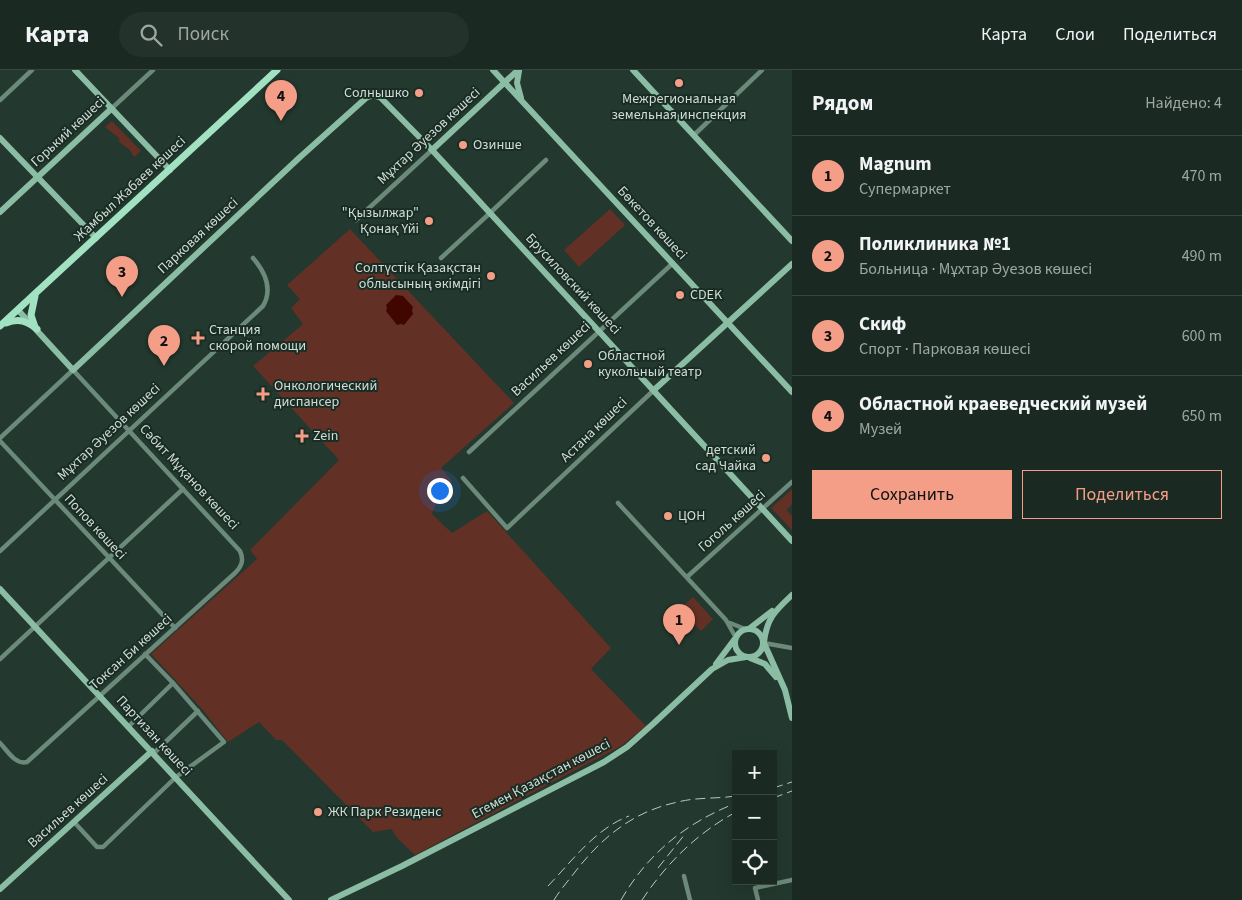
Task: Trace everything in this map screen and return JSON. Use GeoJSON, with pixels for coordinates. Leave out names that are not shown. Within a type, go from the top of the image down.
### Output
{"type":"FeatureCollection","features":[{"type":"Feature","properties":{"kind":"main road"},"geometry":{"type":"LineString","coordinates":[[75,70],[170,170]]}},
{"type":"Feature","properties":{"kind":"main road","name":"Жамбыл Жабаев көшесі"},"geometry":{"type":"LineString","coordinates":[[0,326],[277,70]]}},
{"type":"Feature","properties":{"kind":"main road","name":"Бөкетов көшесі"},"geometry":{"type":"LineString","coordinates":[[493,70],[792,392]]}},
{"type":"Feature","properties":{"kind":"main road"},"geometry":{"type":"LineString","coordinates":[[519,70],[517,85],[522,101]]}},
{"type":"Feature","properties":{"kind":"main road","name":"Мұхтар Әуезов көшесі"},"geometry":{"type":"LineString","coordinates":[[432,150],[519,70]]}},
{"type":"Feature","properties":{"kind":"main road"},"geometry":{"type":"LineString","coordinates":[[637,71],[792,241]]}},
{"type":"Feature","properties":{"kind":"main road","name":"Брусиловский көшесі"},"geometry":{"type":"LineString","coordinates":[[372,95],[381,98],[432,150],[792,541]]}},
{"type":"Feature","properties":{"kind":"main road","name":"Парковая көшесі"},"geometry":{"type":"LineString","coordinates":[[73,370],[299,158],[372,95]]}},
{"type":"Feature","properties":{"kind":"main road","name":"Горький көшесі"},"geometry":{"type":"LineString","coordinates":[[0,212],[111,109]]}},
{"type":"Feature","properties":{"kind":"main road"},"geometry":{"type":"LineString","coordinates":[[0,138],[96,238]]}},
{"type":"Feature","properties":{"kind":"main road","name":"Астана көшесі"},"geometry":{"type":"LineString","coordinates":[[654,390],[792,264]]}},
{"type":"Feature","properties":{"kind":"main road"},"geometry":{"type":"LineString","coordinates":[[37,293],[32,302],[32,316],[37,329]]}},
{"type":"Feature","properties":{"kind":"main road","name":"Сәбит Мұқанов көшесі"},"geometry":{"type":"LineString","coordinates":[[18,310],[73,370]]}},
{"type":"Feature","properties":{"kind":"main road"},"geometry":{"type":"LineString","coordinates":[[0,326],[13,320],[23,320],[37,329]]}},
{"type":"Feature","properties":{"kind":"main road","name":"Партизан көшесі"},"geometry":{"type":"LineString","coordinates":[[0,589],[289,900]]}},
{"type":"Feature","properties":{"kind":"main road"},"geometry":{"type":"LineString","coordinates":[[712,669],[739,633],[768,614],[792,594]]}},
{"type":"Feature","properties":{"kind":"main road"},"geometry":{"type":"LineString","coordinates":[[747,657],[759,654],[771,616],[792,594]]}},
{"type":"Feature","properties":{"kind":"main road"},"geometry":{"type":"LineString","coordinates":[[747,629],[759,633],[785,690],[792,718]]}},
{"type":"Feature","properties":{"kind":"main road"},"geometry":{"type":"LineString","coordinates":[[736,638],[737,650],[747,657],[766,665],[785,690]]}},
{"type":"Feature","properties":{"kind":"main road","name":"Егемен Қазақстан көшесі"},"geometry":{"type":"LineString","coordinates":[[331,900],[402,866],[604,762],[627,747],[712,669],[728,660],[747,657]]}},
{"type":"Feature","properties":{"kind":"main road","name":"Васильев көшесі"},"geometry":{"type":"LineString","coordinates":[[0,889],[153,752]]}},
{"type":"Feature","properties":{"kind":"street"},"geometry":{"type":"LineString","coordinates":[[0,100],[32,70]]}},
{"type":"Feature","properties":{"kind":"street","name":"Горький көшесі"},"geometry":{"type":"LineString","coordinates":[[111,109],[153,70]]}},
{"type":"Feature","properties":{"kind":"street"},"geometry":{"type":"LineString","coordinates":[[694,135],[762,70]]}},
{"type":"Feature","properties":{"kind":"street","name":"Мұхтар Әуезов көшесі"},"geometry":{"type":"LineString","coordinates":[[356,220],[432,150]]}},
{"type":"Feature","properties":{"kind":"street"},"geometry":{"type":"LineString","coordinates":[[441,258],[546,160]]}},
{"type":"Feature","properties":{"kind":"street","name":"Мұхтар Әуезов көшесі"},"geometry":{"type":"LineString","coordinates":[[0,551],[263,306],[267,296],[267,283],[262,269],[253,258]]}},
{"type":"Feature","properties":{"kind":"street","name":"Васильев көшесі"},"geometry":{"type":"LineString","coordinates":[[469,452],[599,330],[673,264]]}},
{"type":"Feature","properties":{"kind":"street","name":"Сәбит Мұқанов көшесі"},"geometry":{"type":"LineString","coordinates":[[73,370],[240,551]]}},
{"type":"Feature","properties":{"kind":"street","name":"Парковая көшесі"},"geometry":{"type":"LineString","coordinates":[[0,440],[73,370]]}},
{"type":"Feature","properties":{"kind":"street","name":"Астана көшесі"},"geometry":{"type":"LineString","coordinates":[[463,478],[507,528],[654,390]]}},
{"type":"Feature","properties":{"kind":"street","name":"Попов көшесі"},"geometry":{"type":"LineString","coordinates":[[0,440],[174,628]]}},
{"type":"Feature","properties":{"kind":"street","name":"Гоголь көшесі"},"geometry":{"type":"LineString","coordinates":[[687,577],[792,482]]}},
{"type":"Feature","properties":{"kind":"street"},"geometry":{"type":"LineString","coordinates":[[0,659],[183,489]]}},
{"type":"Feature","properties":{"kind":"street"},"geometry":{"type":"LineString","coordinates":[[618,503],[728,623],[736,638]]}},
{"type":"Feature","properties":{"kind":"street","name":"Токсан Би көшесі"},"geometry":{"type":"LineString","coordinates":[[0,743],[16,761],[26,762],[238,570],[242,560],[240,551]]}},
{"type":"Feature","properties":{"kind":"street"},"geometry":{"type":"LineString","coordinates":[[728,623],[747,629]]}},
{"type":"Feature","properties":{"kind":"street"},"geometry":{"type":"LineString","coordinates":[[764,643],[792,648]]}},
{"type":"Feature","properties":{"kind":"street"},"geometry":{"type":"LineString","coordinates":[[74,822],[95,846],[101,848],[176,777],[224,742],[145,654]]}},
{"type":"Feature","properties":{"kind":"street"},"geometry":{"type":"LineString","coordinates":[[128,726],[173,683]]}},
{"type":"Feature","properties":{"kind":"street","name":"Васильев көшесі"},"geometry":{"type":"LineString","coordinates":[[153,752],[198,711]]}},
{"type":"Feature","properties":{"kind":"street"},"geometry":{"type":"LineString","coordinates":[[684,876],[690,900]]}},
{"type":"Feature","properties":{"kind":"street"},"geometry":{"type":"LineString","coordinates":[[758,900],[755,888],[792,880]]}},
{"type":"Feature","properties":{"kind":"shaded area"},"geometry":{"type":"Polygon","coordinates":[[[112,121],[141,151],[134,157],[130,150],[118,141],[120,139],[105,127],[112,121]]]}},
{"type":"Feature","properties":{"kind":"shaded area"},"geometry":{"type":"Polygon","coordinates":[[[610,209],[625,225],[579,267],[564,250],[610,209]]]}},
{"type":"Feature","properties":{"kind":"shaded area"},"geometry":{"type":"Polygon","coordinates":[[[350,229],[514,403],[441,468],[452,481],[438,498],[432,514],[452,533],[487,511],[611,648],[591,669],[646,726],[621,746],[415,855],[399,840],[391,829],[373,832],[282,740],[276,740],[259,722],[228,742],[202,709],[151,654],[257,559],[250,550],[339,460],[253,366],[303,324],[291,308],[300,299],[287,285],[350,229]]]}},
{"type":"Feature","properties":{"kind":"shaded area"},"geometry":{"type":"Polygon","coordinates":[[[396,295],[403,296],[413,307],[413,314],[404,325],[397,325],[386,311],[386,305],[396,295]]]}},
{"type":"Feature","properties":{"kind":"shaded area"},"geometry":{"type":"Polygon","coordinates":[[[792,489],[792,504],[787,510],[792,516],[792,530],[771,508],[792,489]]]}},
{"type":"Feature","properties":{"kind":"shaded area"},"geometry":{"type":"Polygon","coordinates":[[[693,597],[713,619],[701,631],[682,612],[683,606],[693,597]]]}},
{"type":"Feature","properties":{"kind":"railway"},"geometry":{"type":"LineString","coordinates":[[777,787],[792,782]]}},
{"type":"Feature","properties":{"kind":"railway"},"geometry":{"type":"LineString","coordinates":[[777,797],[792,791]]}},
{"type":"Feature","properties":{"kind":"railway"},"geometry":{"type":"LineString","coordinates":[[554,900],[585,859],[608,837],[633,819],[662,806],[678,802],[692,799],[732,796]]}},
{"type":"Feature","properties":{"kind":"railway"},"geometry":{"type":"LineString","coordinates":[[621,900],[643,868],[670,841],[701,820],[732,805]]}},
{"type":"Feature","properties":{"kind":"railway"},"geometry":{"type":"LineString","coordinates":[[642,900],[661,874],[683,850],[732,814]]}},
{"type":"Feature","properties":{"kind":"railway"},"geometry":{"type":"LineString","coordinates":[[548,886],[595,837],[629,816]]}},
{"type":"Feature","properties":{"kind":"railway"},"geometry":{"type":"LineString","coordinates":[[658,868],[685,834]]}},
{"type":"Feature","properties":{"kind":"place","name":"Межрегиональная земельная инспекция"},"geometry":{"type":"Point","coordinates":[679,83]}},
{"type":"Feature","properties":{"kind":"place","name":"Солнышко"},"geometry":{"type":"Point","coordinates":[419,93]}},
{"type":"Feature","properties":{"kind":"place","name":"Областной краеведческий музей"},"geometry":{"type":"Point","coordinates":[281,121]}},
{"type":"Feature","properties":{"kind":"place","name":"Озинше"},"geometry":{"type":"Point","coordinates":[463,145]}},
{"type":"Feature","properties":{"kind":"place","name":"\"Қызылжар\" Қонақ Үйі"},"geometry":{"type":"Point","coordinates":[429,221]}},
{"type":"Feature","properties":{"kind":"place","name":"Солтүстік Қазақстан облысының әкімдігі"},"geometry":{"type":"Point","coordinates":[491,276]}},
{"type":"Feature","properties":{"kind":"place","name":"CDEK"},"geometry":{"type":"Point","coordinates":[680,295]}},
{"type":"Feature","properties":{"kind":"place","name":"Скиф"},"geometry":{"type":"Point","coordinates":[122,297]}},
{"type":"Feature","properties":{"kind":"place","name":"Станция скорой помощи"},"geometry":{"type":"Point","coordinates":[198,338]}},
{"type":"Feature","properties":{"kind":"place","name":"Областной кукольный театр"},"geometry":{"type":"Point","coordinates":[588,364]}},
{"type":"Feature","properties":{"kind":"place","name":"Поликлиника №1"},"geometry":{"type":"Point","coordinates":[164,366]}},
{"type":"Feature","properties":{"kind":"place","name":"Онкологический диспансер"},"geometry":{"type":"Point","coordinates":[263,394]}},
{"type":"Feature","properties":{"kind":"place","name":"Zein"},"geometry":{"type":"Point","coordinates":[302,436]}},
{"type":"Feature","properties":{"kind":"place","name":"детский сад Чайка"},"geometry":{"type":"Point","coordinates":[766,458]}},
{"type":"Feature","properties":{"kind":"place","name":"ЦОН"},"geometry":{"type":"Point","coordinates":[668,516]}},
{"type":"Feature","properties":{"kind":"place","name":"Magnum"},"geometry":{"type":"Point","coordinates":[679,645]}},
{"type":"Feature","properties":{"kind":"place","name":"ЖК Парк Резиденс"},"geometry":{"type":"Point","coordinates":[318,812]}}]}
